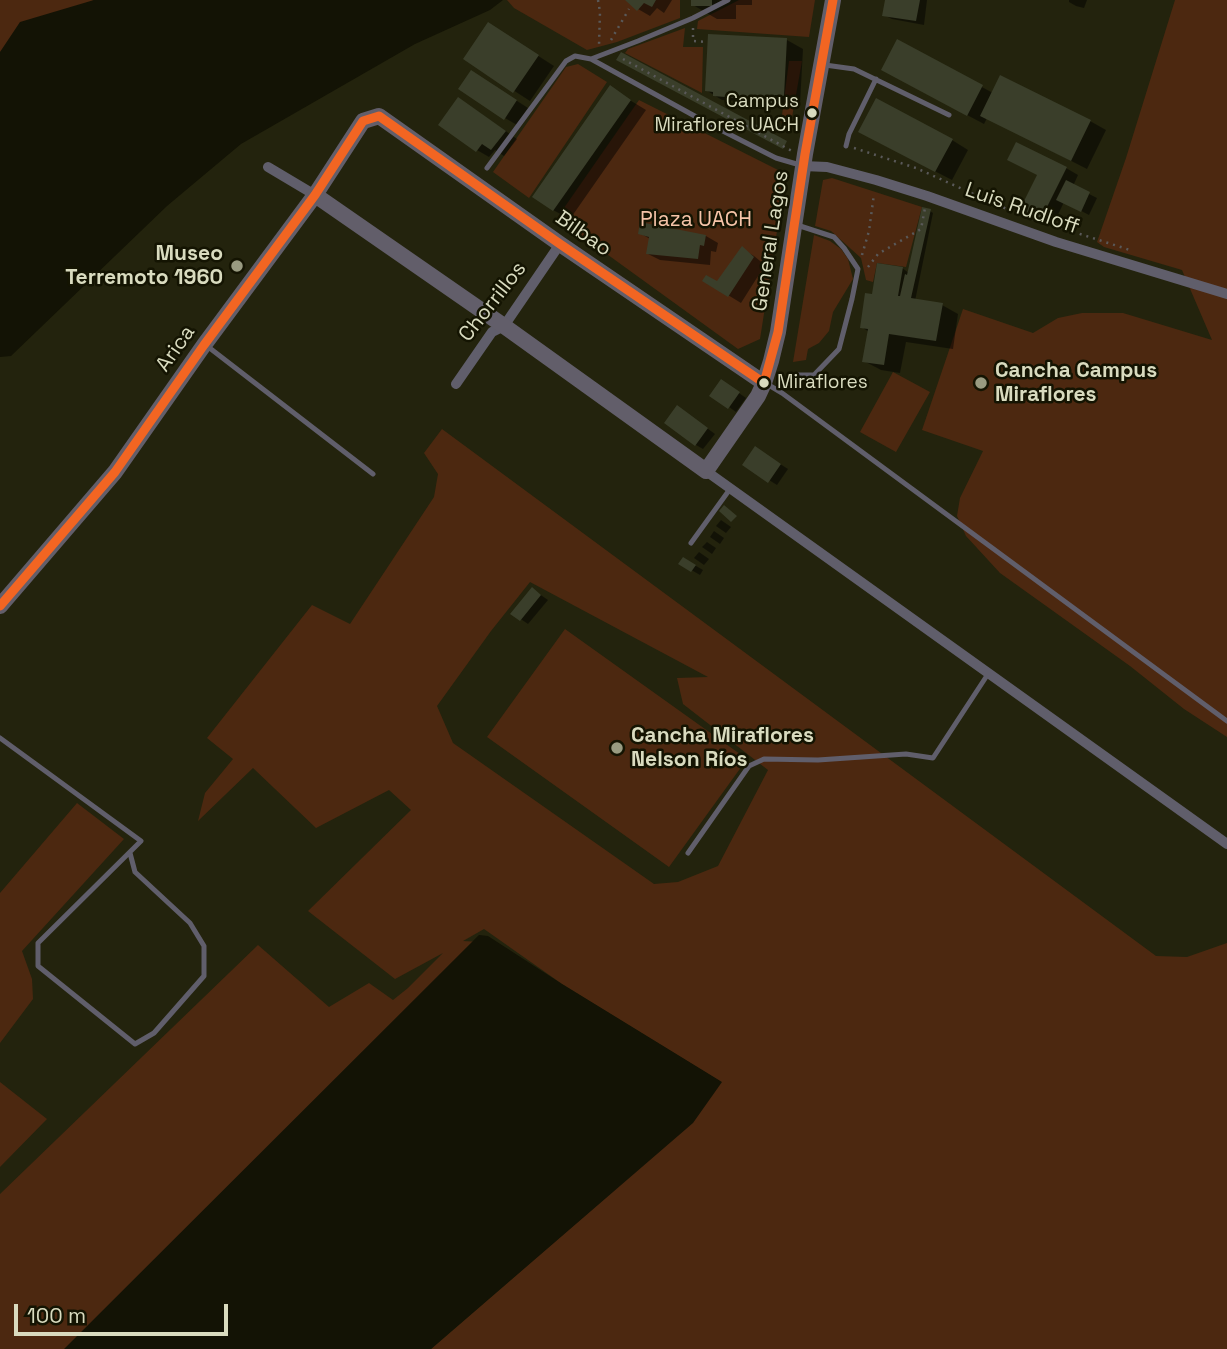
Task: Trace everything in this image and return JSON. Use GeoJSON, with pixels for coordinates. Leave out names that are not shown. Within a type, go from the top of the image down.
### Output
{"type":"FeatureCollection","features":[{"type":"Feature","properties":{"kind":"main road","name":"General Lagos"},"geometry":{"type":"LineString","coordinates":[[706,471],[758,396],[778,332],[804,160],[833,0]]}},
{"type":"Feature","properties":{"kind":"main road","name":"Arica"},"geometry":{"type":"LineString","coordinates":[[0,606],[115,472],[204,345],[315,195],[363,121],[379,116]]}},
{"type":"Feature","properties":{"kind":"main road","name":"Bilbao"},"geometry":{"type":"LineString","coordinates":[[379,116],[764,383]]}},
{"type":"Feature","properties":{"kind":"main road"},"geometry":{"type":"LineString","coordinates":[[315,195],[706,471]]}},
{"type":"Feature","properties":{"kind":"street","name":"Luis Rudloff"},"geometry":{"type":"LineString","coordinates":[[804,160],[928,196],[1056,242],[1227,294]]}},
{"type":"Feature","properties":{"kind":"street"},"geometry":{"type":"LineString","coordinates":[[268,167],[315,195]]}},
{"type":"Feature","properties":{"kind":"street","name":"Chorrillos"},"geometry":{"type":"LineString","coordinates":[[456,384],[492,332],[504,326],[560,244]]}},
{"type":"Feature","properties":{"kind":"street"},"geometry":{"type":"LineString","coordinates":[[706,471],[1227,844]]}},
{"type":"Feature","properties":{"kind":"lane"},"geometry":{"type":"LineString","coordinates":[[591,59],[692,18],[728,0]]}},
{"type":"Feature","properties":{"kind":"lane"},"geometry":{"type":"LineString","coordinates":[[487,168],[566,61],[575,56],[591,59],[776,158],[804,160]]}},
{"type":"Feature","properties":{"kind":"lane"},"geometry":{"type":"LineString","coordinates":[[822,64],[854,69],[949,115]]}},
{"type":"Feature","properties":{"kind":"lane"},"geometry":{"type":"LineString","coordinates":[[846,146],[849,134],[876,79]]}},
{"type":"Feature","properties":{"kind":"lane"},"geometry":{"type":"LineString","coordinates":[[794,224],[834,237],[858,269],[839,349],[814,375],[794,375]]}},
{"type":"Feature","properties":{"kind":"lane"},"geometry":{"type":"LineString","coordinates":[[204,345],[373,474]]}},
{"type":"Feature","properties":{"kind":"lane"},"geometry":{"type":"LineString","coordinates":[[764,383],[782,393],[1227,721]]}},
{"type":"Feature","properties":{"kind":"lane"},"geometry":{"type":"LineString","coordinates":[[691,543],[730,488]]}},
{"type":"Feature","properties":{"kind":"lane"},"geometry":{"type":"LineString","coordinates":[[688,853],[749,766],[764,760],[818,760],[905,754],[933,758],[988,674]]}},
{"type":"Feature","properties":{"kind":"lane"},"geometry":{"type":"LineString","coordinates":[[0,738],[141,841],[38,943],[38,966],[135,1044],[154,1033],[204,976],[204,946],[190,923],[135,872],[130,853]]}},
{"type":"Feature","properties":{"kind":"path"},"geometry":{"type":"LineString","coordinates":[[598,0],[598,44],[796,153],[804,160]]}},
{"type":"Feature","properties":{"kind":"path"},"geometry":{"type":"LineString","coordinates":[[608,50],[629,9]]}},
{"type":"Feature","properties":{"kind":"path"},"geometry":{"type":"LineString","coordinates":[[692,18],[693,41],[707,42]]}},
{"type":"Feature","properties":{"kind":"path"},"geometry":{"type":"LineString","coordinates":[[846,146],[916,168],[1025,216],[1133,251]]}},
{"type":"Feature","properties":{"kind":"path"},"geometry":{"type":"LineString","coordinates":[[858,269],[869,230],[876,180]]}},
{"type":"Feature","properties":{"kind":"path"},"geometry":{"type":"LineString","coordinates":[[857,280],[878,254],[921,229],[928,196]]}},
{"type":"Feature","properties":{"kind":"green space"},"geometry":{"type":"Polygon","coordinates":[[[0,0],[94,0],[0,52],[0,0]]]}},
{"type":"Feature","properties":{"kind":"green space"},"geometry":{"type":"Polygon","coordinates":[[[507,0],[680,0],[680,18],[617,42],[587,50],[514,8],[507,0]]]}},
{"type":"Feature","properties":{"kind":"green space"},"geometry":{"type":"Polygon","coordinates":[[[739,0],[815,0],[809,37],[697,29],[698,21],[739,0]]]}},
{"type":"Feature","properties":{"kind":"green space"},"geometry":{"type":"Polygon","coordinates":[[[1175,0],[1227,0],[1227,737],[1184,709],[1130,666],[1000,573],[966,536],[957,516],[960,498],[983,451],[922,430],[963,309],[1033,333],[1058,318],[1082,313],[1123,313],[1212,340],[1182,270],[1104,247],[1097,242],[1175,0]]]}},
{"type":"Feature","properties":{"kind":"green space"},"geometry":{"type":"Polygon","coordinates":[[[685,28],[683,47],[703,47],[702,93],[625,53],[628,49],[685,28]]]}},
{"type":"Feature","properties":{"kind":"green space"},"geometry":{"type":"Polygon","coordinates":[[[789,61],[802,61],[791,123],[781,123],[789,61]]]}},
{"type":"Feature","properties":{"kind":"green space"},"geometry":{"type":"Polygon","coordinates":[[[578,64],[607,82],[529,198],[493,172],[566,67],[578,64]]]}},
{"type":"Feature","properties":{"kind":"green space","name":"Plaza UACH"},"geometry":{"type":"Polygon","coordinates":[[[639,100],[786,174],[760,339],[738,349],[557,218],[639,100]]]}},
{"type":"Feature","properties":{"kind":"green space"},"geometry":{"type":"Polygon","coordinates":[[[832,178],[922,207],[906,267],[877,263],[873,282],[866,280],[861,258],[831,231],[815,226],[823,180],[832,178]]]}},
{"type":"Feature","properties":{"kind":"green space","name":"Plaza UACH"},"geometry":{"type":"Polygon","coordinates":[[[814,235],[841,249],[848,259],[853,279],[833,312],[829,331],[819,343],[808,349],[806,360],[793,362],[814,235]]]}},
{"type":"Feature","properties":{"kind":"green space"},"geometry":{"type":"Polygon","coordinates":[[[893,372],[930,392],[896,452],[860,432],[893,372]]]}},
{"type":"Feature","properties":{"kind":"green space"},"geometry":{"type":"Polygon","coordinates":[[[442,429],[1156,956],[1187,957],[1227,943],[1227,1349],[431,1349],[611,1193],[403,1349],[0,1349],[0,1194],[258,945],[329,1007],[369,983],[393,1000],[443,953],[395,979],[308,911],[411,810],[389,790],[316,828],[253,768],[198,821],[205,793],[233,759],[207,738],[312,605],[350,624],[434,497],[438,474],[424,453],[442,429]],[[530,582],[437,706],[453,743],[654,884],[678,882],[718,866],[768,770],[683,704],[677,678],[708,677],[530,582]],[[484,929],[463,941],[481,942],[721,1082],[562,984],[484,929]]]}},
{"type":"Feature","properties":{"kind":"green space","name":"Cancha Miraflores Nelson Ríos"},"geometry":{"type":"Polygon","coordinates":[[[565,629],[747,759],[669,867],[487,737],[565,629]]]}},
{"type":"Feature","properties":{"kind":"green space"},"geometry":{"type":"Polygon","coordinates":[[[77,803],[124,839],[22,951],[32,979],[33,999],[0,1043],[0,893],[77,803]]]}},
{"type":"Feature","properties":{"kind":"green space"},"geometry":{"type":"Polygon","coordinates":[[[0,1082],[47,1119],[0,1167],[0,1082]]]}},
{"type":"Feature","properties":{"kind":"shaded area"},"geometry":{"type":"Polygon","coordinates":[[[94,0],[503,0],[490,10],[415,44],[241,144],[167,206],[11,356],[0,357],[0,52],[20,22],[94,0]]]}},
{"type":"Feature","properties":{"kind":"shaded area"},"geometry":{"type":"Polygon","coordinates":[[[479,935],[488,936],[722,1082],[693,1123],[431,1349],[64,1349],[479,935]]]}},
{"type":"Feature","properties":{"kind":"building"},"geometry":{"type":"Polygon","coordinates":[[[625,0],[656,0],[652,7],[644,3],[637,11],[625,0]]]}},
{"type":"Feature","properties":{"kind":"building"},"geometry":{"type":"Polygon","coordinates":[[[691,0],[712,0],[712,6],[691,6],[691,0]]]}},
{"type":"Feature","properties":{"kind":"building"},"geometry":{"type":"Polygon","coordinates":[[[885,0],[920,0],[916,21],[882,16],[885,0]]]}},
{"type":"Feature","properties":{"kind":"building"},"geometry":{"type":"Polygon","coordinates":[[[488,22],[539,55],[513,93],[463,59],[488,22]]]}},
{"type":"Feature","properties":{"kind":"building"},"geometry":{"type":"Polygon","coordinates":[[[708,34],[787,38],[784,96],[775,95],[774,104],[745,100],[745,103],[737,102],[738,98],[713,96],[713,92],[705,91],[708,34]]]}},
{"type":"Feature","properties":{"kind":"building"},"geometry":{"type":"Polygon","coordinates":[[[897,39],[983,85],[967,116],[881,70],[897,39]]]}},
{"type":"Feature","properties":{"kind":"building"},"geometry":{"type":"Polygon","coordinates":[[[621,52],[787,141],[783,149],[616,60],[621,52]]]}},
{"type":"Feature","properties":{"kind":"building"},"geometry":{"type":"Polygon","coordinates":[[[471,70],[517,100],[504,120],[458,89],[471,70]]]}},
{"type":"Feature","properties":{"kind":"building"},"geometry":{"type":"Polygon","coordinates":[[[1000,75],[1091,120],[1071,161],[980,116],[1000,75]]]}},
{"type":"Feature","properties":{"kind":"building"},"geometry":{"type":"Polygon","coordinates":[[[610,85],[631,100],[553,211],[532,197],[610,85]]]}},
{"type":"Feature","properties":{"kind":"building"},"geometry":{"type":"Polygon","coordinates":[[[458,97],[506,131],[491,150],[482,144],[476,152],[438,125],[458,97]]]}},
{"type":"Feature","properties":{"kind":"building"},"geometry":{"type":"Polygon","coordinates":[[[876,98],[953,139],[935,172],[858,132],[876,98]]]}},
{"type":"Feature","properties":{"kind":"building"},"geometry":{"type":"Polygon","coordinates":[[[1016,142],[1067,167],[1041,219],[1020,209],[1037,175],[1007,160],[1016,142]]]}},
{"type":"Feature","properties":{"kind":"building"},"geometry":{"type":"Polygon","coordinates":[[[1066,180],[1090,192],[1081,212],[1056,200],[1066,180]]]}},
{"type":"Feature","properties":{"kind":"building"},"geometry":{"type":"Polygon","coordinates":[[[922,207],[931,209],[911,298],[943,303],[936,341],[889,334],[884,365],[862,362],[868,329],[860,328],[865,293],[872,294],[877,263],[903,267],[900,296],[922,207]]]}},
{"type":"Feature","properties":{"kind":"building"},"geometry":{"type":"Polygon","coordinates":[[[640,222],[706,235],[704,246],[700,245],[698,259],[646,254],[649,237],[638,234],[640,222]]]}},
{"type":"Feature","properties":{"kind":"building"},"geometry":{"type":"Polygon","coordinates":[[[742,246],[754,257],[728,297],[702,281],[706,275],[717,281],[742,246]]]}},
{"type":"Feature","properties":{"kind":"building"},"geometry":{"type":"Polygon","coordinates":[[[721,379],[740,392],[728,409],[709,396],[721,379]]]}},
{"type":"Feature","properties":{"kind":"building"},"geometry":{"type":"Polygon","coordinates":[[[677,405],[708,428],[695,446],[664,423],[677,405]]]}},
{"type":"Feature","properties":{"kind":"building"},"geometry":{"type":"Polygon","coordinates":[[[755,446],[781,464],[768,483],[742,465],[755,446]]]}},
{"type":"Feature","properties":{"kind":"building"},"geometry":{"type":"Polygon","coordinates":[[[724,505],[737,516],[731,522],[719,511],[724,505]]]}},
{"type":"Feature","properties":{"kind":"building"},"geometry":{"type":"Polygon","coordinates":[[[683,557],[696,565],[691,572],[678,564],[683,557]]]}},
{"type":"Feature","properties":{"kind":"building"},"geometry":{"type":"Polygon","coordinates":[[[532,587],[541,595],[520,621],[510,614],[532,587]]]}},
{"type":"Feature","properties":{"kind":"transit line"},"geometry":{"type":"LineString","coordinates":[[0,606],[115,472],[204,345],[315,195],[363,121],[379,116],[764,383],[778,332],[805,154],[833,0]]}},
{"type":"Feature","properties":{"kind":"place","name":"Campus Miraflores UACH"},"geometry":{"type":"Point","coordinates":[812,113]}},
{"type":"Feature","properties":{"kind":"place","name":"Museo Terremoto 1960"},"geometry":{"type":"Point","coordinates":[237,266]}},
{"type":"Feature","properties":{"kind":"place","name":"Miraflores"},"geometry":{"type":"Point","coordinates":[764,383]}},
{"type":"Feature","properties":{"kind":"place","name":"Cancha Campus Miraflores"},"geometry":{"type":"Point","coordinates":[981,383]}},
{"type":"Feature","properties":{"kind":"place","name":"Cancha Miraflores Nelson Ríos"},"geometry":{"type":"Point","coordinates":[617,748]}}]}
